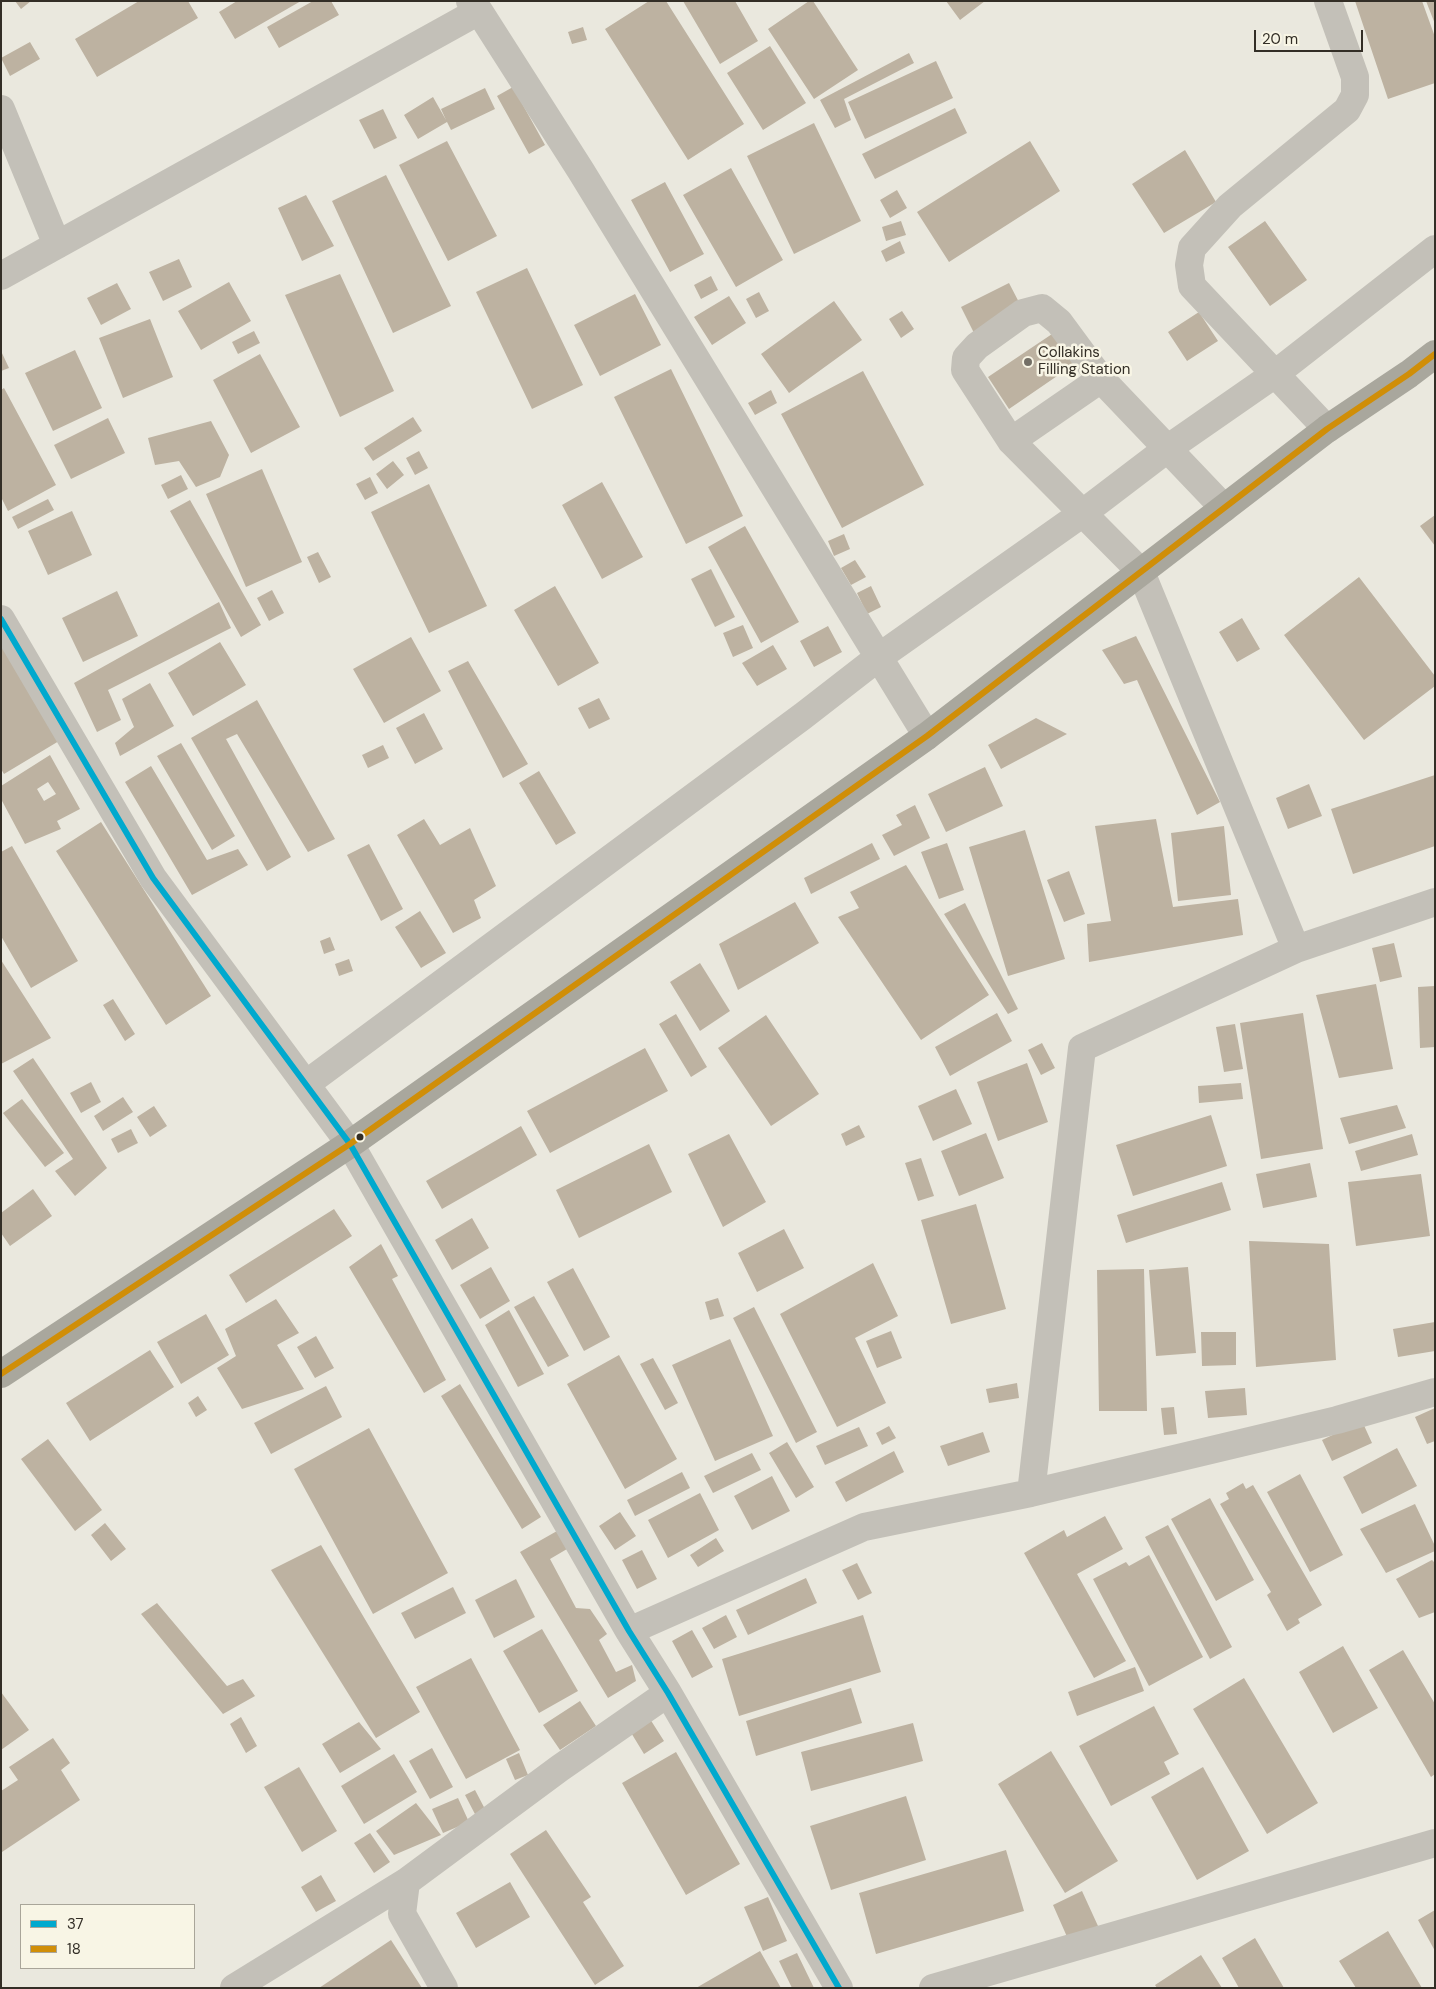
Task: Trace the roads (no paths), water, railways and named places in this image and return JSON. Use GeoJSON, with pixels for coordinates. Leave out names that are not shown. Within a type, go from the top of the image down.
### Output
{"type":"FeatureCollection","features":[{"type":"Feature","properties":{"kind":"highway"},"geometry":{"type":"LineString","coordinates":[[1,1374],[350,1144],[927,736],[1326,428],[1409,374],[1435,354]]}},
{"type":"Feature","properties":{"kind":"street"},"geometry":{"type":"LineString","coordinates":[[1326,428],[1192,286],[1190,265],[1192,248],[1230,206],[1347,110],[1354,95],[1355,77],[1328,1]]}},
{"type":"Feature","properties":{"kind":"street"},"geometry":{"type":"LineString","coordinates":[[1,276],[474,6],[582,171],[927,736]]}},
{"type":"Feature","properties":{"kind":"street"},"geometry":{"type":"LineString","coordinates":[[1,109],[57,245]]}},
{"type":"Feature","properties":{"kind":"street"},"geometry":{"type":"LineString","coordinates":[[306,1084],[803,716],[879,657],[1083,513],[1167,449],[1275,374],[1435,249]]}},
{"type":"Feature","properties":{"kind":"street"},"geometry":{"type":"LineString","coordinates":[[1224,508],[1101,379],[1059,322],[1042,308],[1023,313],[977,346],[966,358],[964,370],[1012,441],[1141,572],[1296,949]]}},
{"type":"Feature","properties":{"kind":"street"},"geometry":{"type":"LineString","coordinates":[[1012,441],[1101,379]]}},
{"type":"Feature","properties":{"kind":"street"},"geometry":{"type":"LineString","coordinates":[[1,619],[153,878],[350,1144],[629,1631],[668,1693],[839,1988]]}},
{"type":"Feature","properties":{"kind":"street"},"geometry":{"type":"LineString","coordinates":[[1031,1493],[1082,1048],[1296,949],[1435,902]]}},
{"type":"Feature","properties":{"kind":"street"},"geometry":{"type":"LineString","coordinates":[[629,1631],[864,1527],[1031,1493],[1338,1420],[1435,1392]]}},
{"type":"Feature","properties":{"kind":"street"},"geometry":{"type":"LineString","coordinates":[[234,1988],[406,1882],[560,1768],[668,1693]]}},
{"type":"Feature","properties":{"kind":"street"},"geometry":{"type":"LineString","coordinates":[[933,1988],[1435,1843]]}},
{"type":"Feature","properties":{"kind":"street"},"geometry":{"type":"LineString","coordinates":[[406,1882],[402,1914],[444,1988]]}},
{"type":"Feature","properties":{"kind":"place","name":"Collakins Filling Station"},"geometry":{"type":"Point","coordinates":[1028,362]}}]}
